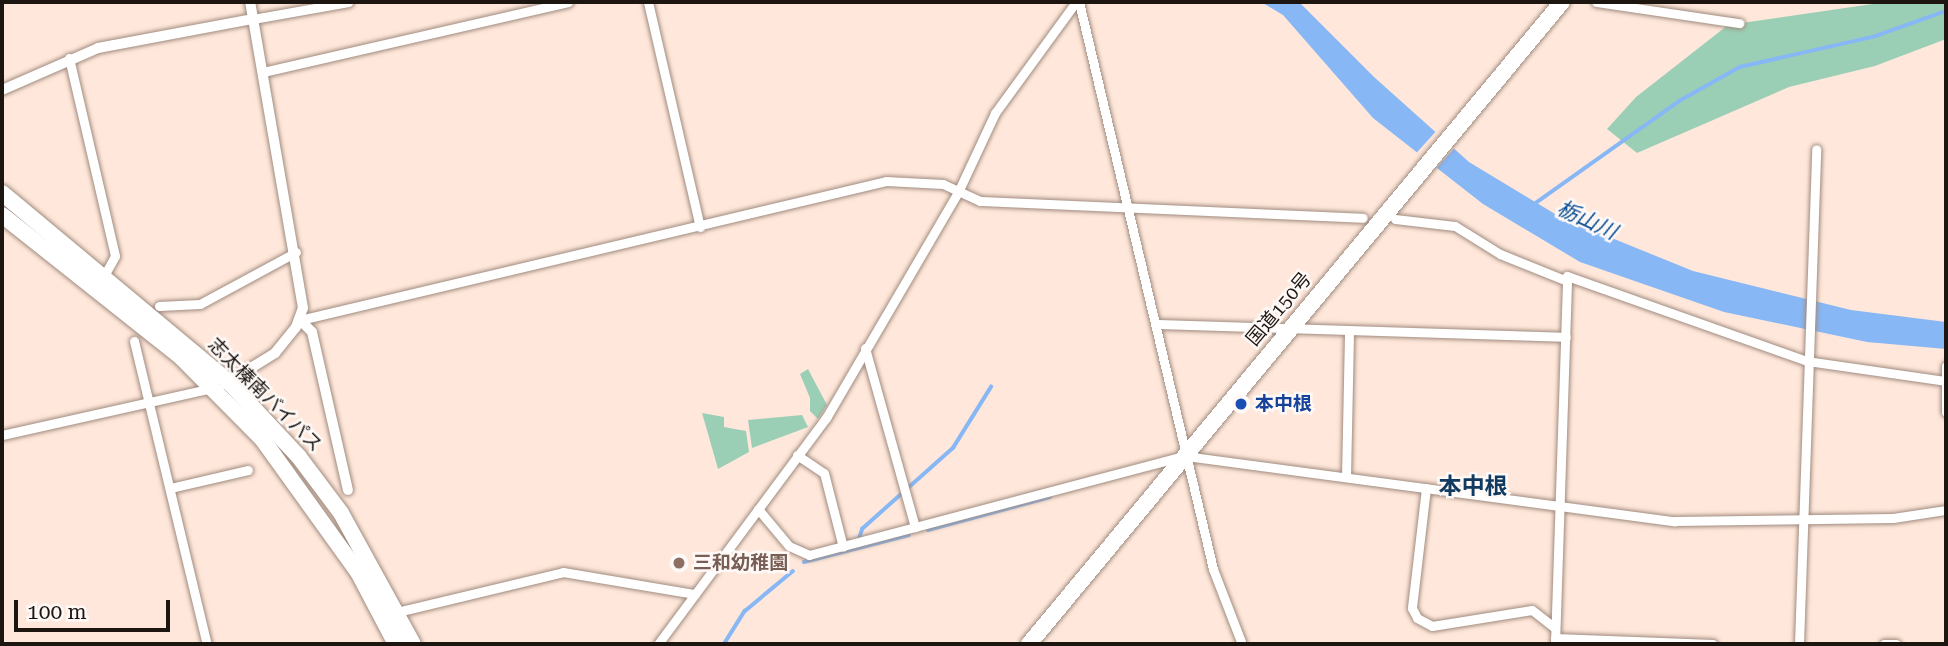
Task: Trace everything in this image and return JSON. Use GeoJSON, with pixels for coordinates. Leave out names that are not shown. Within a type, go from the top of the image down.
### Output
{"type":"FeatureCollection","features":[{"type":"Feature","properties":{"kind":"highway","name":"国道150号"},"geometry":{"type":"LineString","coordinates":[[1029,644],[1451,135],[1557,3]]}},
{"type":"Feature","properties":{"kind":"highway","name":"志太榛南バイパス"},"geometry":{"type":"LineString","coordinates":[[2,193],[105,274],[229,382],[321,483],[413,644]]}},
{"type":"Feature","properties":{"kind":"highway","name":"志太榛南バイパス"},"geometry":{"type":"LineString","coordinates":[[2,215],[181,357],[212,388],[300,486],[358,572],[396,644]]}},
{"type":"Feature","properties":{"kind":"street"},"geometry":{"type":"LineString","coordinates":[[2,435],[150,403],[229,382],[275,353],[300,320],[303,291],[250,2]]}},
{"type":"Feature","properties":{"kind":"street"},"geometry":{"type":"LineString","coordinates":[[2,90],[69,58],[123,43],[348,2]]}},
{"type":"Feature","properties":{"kind":"street"},"geometry":{"type":"LineString","coordinates":[[263,72],[568,2]]}},
{"type":"Feature","properties":{"kind":"street"},"geometry":{"type":"LineString","coordinates":[[648,2],[700,227]]}},
{"type":"Feature","properties":{"kind":"street"},"geometry":{"type":"LineString","coordinates":[[659,644],[826,418],[958,190],[995,113],[1077,2]]}},
{"type":"Feature","properties":{"kind":"street"},"geometry":{"type":"LineString","coordinates":[[1077,2],[1213,569],[1242,644]]}},
{"type":"Feature","properties":{"kind":"street"},"geometry":{"type":"LineString","coordinates":[[1596,2],[1739,23]]}},
{"type":"Feature","properties":{"kind":"street"},"geometry":{"type":"LineString","coordinates":[[69,58],[114,256],[105,274]]}},
{"type":"Feature","properties":{"kind":"street"},"geometry":{"type":"LineString","coordinates":[[1798,644],[1816,149]]}},
{"type":"Feature","properties":{"kind":"street"},"geometry":{"type":"LineString","coordinates":[[300,320],[886,181],[943,184],[980,201],[1126,211],[1363,218]]}},
{"type":"Feature","properties":{"kind":"street"},"geometry":{"type":"LineString","coordinates":[[1395,219],[1455,226],[1500,254],[1567,281]]}},
{"type":"Feature","properties":{"kind":"street"},"geometry":{"type":"LineString","coordinates":[[159,306],[200,303],[296,252]]}},
{"type":"Feature","properties":{"kind":"street"},"geometry":{"type":"LineString","coordinates":[[1555,637],[1567,276],[1807,356],[1847,364],[1945,376],[1946,412]]}},
{"type":"Feature","properties":{"kind":"street"},"geometry":{"type":"LineString","coordinates":[[300,320],[312,332],[348,490]]}},
{"type":"Feature","properties":{"kind":"street"},"geometry":{"type":"LineString","coordinates":[[1155,324],[1566,337]]}},
{"type":"Feature","properties":{"kind":"street"},"geometry":{"type":"LineString","coordinates":[[1346,477],[1349,331]]}},
{"type":"Feature","properties":{"kind":"street"},"geometry":{"type":"LineString","coordinates":[[134,341],[207,644]]}},
{"type":"Feature","properties":{"kind":"street"},"geometry":{"type":"LineString","coordinates":[[866,348],[915,527]]}},
{"type":"Feature","properties":{"kind":"street"},"geometry":{"type":"LineString","coordinates":[[797,455],[824,473],[843,547]]}},
{"type":"Feature","properties":{"kind":"street"},"geometry":{"type":"LineString","coordinates":[[758,509],[800,554],[843,547],[1185,456],[1675,521],[1893,518],[1946,510]]}},
{"type":"Feature","properties":{"kind":"street"},"geometry":{"type":"LineString","coordinates":[[170,488],[248,470]]}},
{"type":"Feature","properties":{"kind":"street"},"geometry":{"type":"LineString","coordinates":[[1426,488],[1412,608],[1418,618],[1432,626],[1532,610],[1555,637],[1713,644]]}},
{"type":"Feature","properties":{"kind":"street"},"geometry":{"type":"LineString","coordinates":[[397,612],[563,572],[695,594]]}},
{"type":"Feature","properties":{"kind":"street"},"geometry":{"type":"LineString","coordinates":[[1884,644],[1896,644]]}},
{"type":"Feature","properties":{"kind":"green space"},"geometry":{"type":"Polygon","coordinates":[[[1886,2],[1946,2],[1946,39],[1875,66],[1789,87],[1637,153],[1607,129],[1636,97],[1728,25],[1886,2]]]}},
{"type":"Feature","properties":{"kind":"green space"},"geometry":{"type":"Polygon","coordinates":[[[808,369],[827,405],[818,419],[810,411],[810,398],[800,374],[808,369]]]}},
{"type":"Feature","properties":{"kind":"green space"},"geometry":{"type":"Polygon","coordinates":[[[702,413],[724,417],[724,427],[746,431],[749,452],[718,469],[702,413]]]}},
{"type":"Feature","properties":{"kind":"green space"},"geometry":{"type":"Polygon","coordinates":[[[802,415],[808,427],[752,448],[748,420],[802,415]]]}},
{"type":"Feature","properties":{"kind":"water"},"geometry":{"type":"Polygon","coordinates":[[[1261,2],[1299,2],[1374,77],[1469,162],[1560,217],[1693,271],[1851,310],[1946,322],[1946,349],[1867,342],[1724,312],[1580,262],[1483,204],[1373,118],[1283,15],[1261,2]]]}},
{"type":"Feature","properties":{"kind":"pier"},"geometry":{"type":"Polygon","coordinates":[[[1438,129],[1457,146],[1433,172],[1415,155],[1438,129]]]}},
{"type":"Feature","properties":{"kind":"waterway","name":"栃山川"},"geometry":{"type":"LineString","coordinates":[[1533,205],[1681,100],[1740,67],[1876,36],[1946,11]]}},
{"type":"Feature","properties":{"kind":"waterway"},"geometry":{"type":"LineString","coordinates":[[856,548],[862,529],[953,448],[991,387]]}},
{"type":"Feature","properties":{"kind":"waterway"},"geometry":{"type":"LineString","coordinates":[[928,530],[1050,497]]}},
{"type":"Feature","properties":{"kind":"waterway"},"geometry":{"type":"LineString","coordinates":[[804,562],[909,535]]}},
{"type":"Feature","properties":{"kind":"waterway"},"geometry":{"type":"LineString","coordinates":[[724,644],[745,611],[793,571]]}},
{"type":"Feature","properties":{"kind":"place","name":"本中根"},"geometry":{"type":"Point","coordinates":[1241,404]}},
{"type":"Feature","properties":{"kind":"place","name":"三和幼稚園"},"geometry":{"type":"Point","coordinates":[679,563]}},
{"type":"Feature","properties":{"kind":"district","name":"本中根"},"geometry":{"type":"Point","coordinates":[1473,487]}}]}
